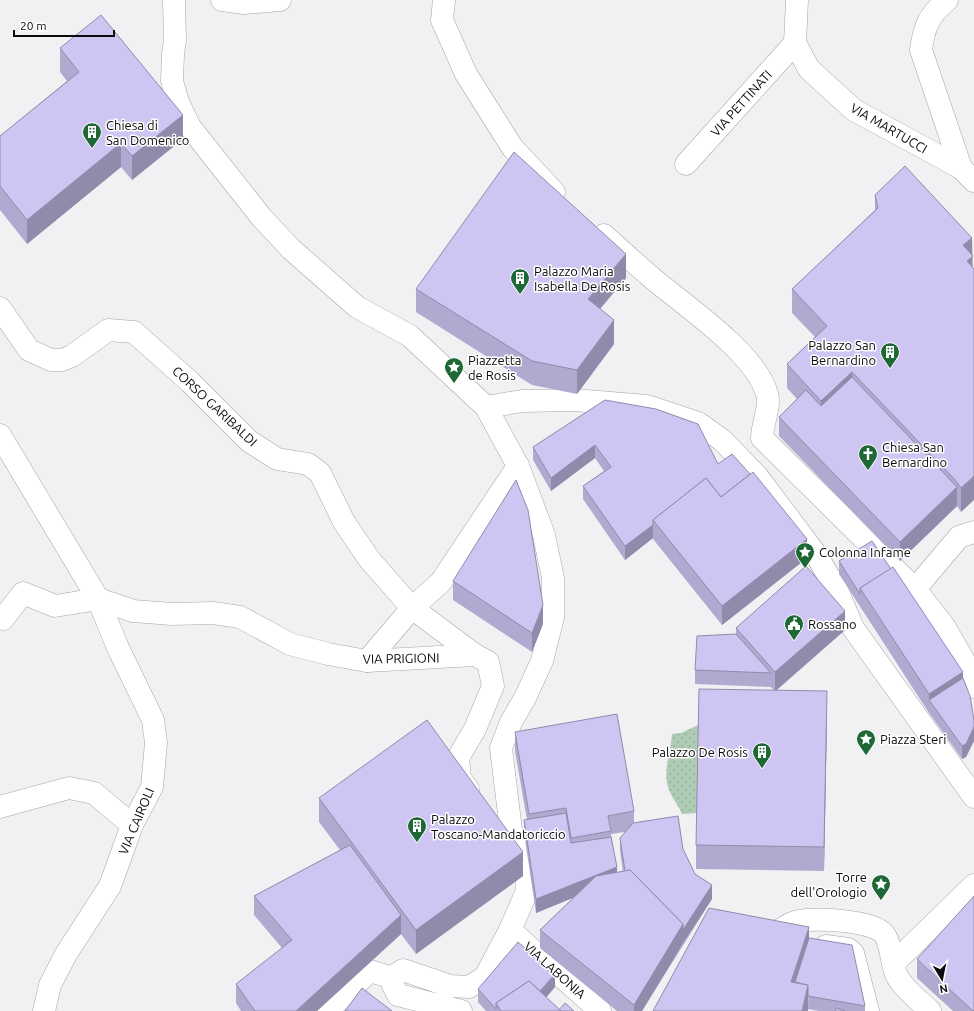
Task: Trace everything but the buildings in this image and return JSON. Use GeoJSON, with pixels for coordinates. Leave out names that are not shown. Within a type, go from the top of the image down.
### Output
{"type":"FeatureCollection","features":[{"type":"Feature","properties":{"kind":"street"},"geometry":{"type":"LineString","coordinates":[[174,0],[175,40],[172,81],[178,102],[190,127],[262,218],[291,249],[357,307],[410,336],[486,408],[518,466],[544,535],[553,578],[553,617],[542,661],[525,698],[511,722],[501,748],[510,830],[520,849],[526,874],[527,891],[510,930],[485,977],[469,987],[450,986],[408,970],[399,972],[393,978],[393,988],[398,995],[461,1011]]}},
{"type":"Feature","properties":{"kind":"street"},"geometry":{"type":"LineString","coordinates":[[222,0],[244,3],[280,0]]}},
{"type":"Feature","properties":{"kind":"street"},"geometry":{"type":"LineString","coordinates":[[444,0],[442,20],[466,74],[512,147],[567,204]]}},
{"type":"Feature","properties":{"kind":"street"},"geometry":{"type":"LineString","coordinates":[[795,42],[797,0]]}},
{"type":"Feature","properties":{"kind":"street"},"geometry":{"type":"LineString","coordinates":[[947,0],[935,10],[923,34],[921,50],[967,174]]}},
{"type":"Feature","properties":{"kind":"street","name":"VIA PETTINATI"},"geometry":{"type":"LineString","coordinates":[[686,164],[795,42]]}},
{"type":"Feature","properties":{"kind":"street","name":"VIA MARTUCCI"},"geometry":{"type":"LineString","coordinates":[[795,42],[810,69],[854,110],[967,174]]}},
{"type":"Feature","properties":{"kind":"street"},"geometry":{"type":"LineString","coordinates":[[591,224],[652,278],[714,328],[757,372],[767,394],[768,409],[762,425],[762,438],[915,589],[944,626],[964,661],[974,687]]}},
{"type":"Feature","properties":{"kind":"street","name":"CORSO GARIBALDI"},"geometry":{"type":"LineString","coordinates":[[0,308],[29,350],[51,360],[62,360],[72,356],[108,330],[134,332],[190,382],[249,441],[278,459],[308,464],[320,473],[344,522],[369,559],[412,608],[475,655]]}},
{"type":"Feature","properties":{"kind":"street"},"geometry":{"type":"LineString","coordinates":[[486,408],[522,401],[574,400],[647,406],[698,423],[722,440],[757,476],[815,553],[838,590],[853,628],[974,797]]}},
{"type":"Feature","properties":{"kind":"street","name":"VIA CAIROLI"},"geometry":{"type":"LineString","coordinates":[[0,435],[98,599],[118,648],[152,720],[156,743],[152,787],[132,825],[110,886],[66,954],[50,986],[44,1011]]}},
{"type":"Feature","properties":{"kind":"street"},"geometry":{"type":"LineString","coordinates":[[366,661],[412,608],[441,582],[518,466]]}},
{"type":"Feature","properties":{"kind":"street"},"geometry":{"type":"LineString","coordinates":[[915,589],[959,537],[974,532]]}},
{"type":"Feature","properties":{"kind":"street"},"geometry":{"type":"LineString","coordinates":[[0,618],[3,620],[23,593],[55,606],[98,599]]}},
{"type":"Feature","properties":{"kind":"street","name":"VIA PRIGIONI"},"geometry":{"type":"LineString","coordinates":[[98,599],[133,611],[172,614],[213,613],[240,618],[290,644],[328,654],[366,661],[475,655]]}},
{"type":"Feature","properties":{"kind":"street"},"geometry":{"type":"LineString","coordinates":[[475,655],[488,662],[493,686],[475,729],[458,758],[460,778],[493,823],[510,830]]}},
{"type":"Feature","properties":{"kind":"street"},"geometry":{"type":"LineString","coordinates":[[0,807],[69,788],[94,793],[132,825]]}},
{"type":"Feature","properties":{"kind":"street"},"geometry":{"type":"LineString","coordinates":[[894,963],[974,886]]}},
{"type":"Feature","properties":{"kind":"street"},"geometry":{"type":"LineString","coordinates":[[775,933],[795,922],[809,921],[855,922],[881,930],[887,938],[897,978],[930,1011]]}},
{"type":"Feature","properties":{"kind":"street"},"geometry":{"type":"LineString","coordinates":[[746,928],[775,933],[802,941],[848,949],[853,953],[868,1011]]}},
{"type":"Feature","properties":{"kind":"street","name":"VIA LABONIA"},"geometry":{"type":"LineString","coordinates":[[510,930],[600,1011]]}},
{"type":"Feature","properties":{"kind":"street"},"geometry":{"type":"LineString","coordinates":[[327,1011],[370,971],[393,978]]}},
{"type":"Feature","properties":{"kind":"green space"},"geometry":{"type":"Polygon","coordinates":[[[698,725],[697,813],[682,814],[671,795],[666,778],[672,734],[681,733],[698,725]]]}},
{"type":"Feature","properties":{"kind":"place","name":"Chiesa di San Domenico"},"geometry":{"type":"Point","coordinates":[92,149]}},
{"type":"Feature","properties":{"kind":"place","name":"Palazzo Maria Isabella De Rosis"},"geometry":{"type":"Point","coordinates":[520,295]}},
{"type":"Feature","properties":{"kind":"place","name":"Palazzo San Bernardino"},"geometry":{"type":"Point","coordinates":[890,369]}},
{"type":"Feature","properties":{"kind":"place","name":"Piazzetta de Rosis"},"geometry":{"type":"Point","coordinates":[454,384]}},
{"type":"Feature","properties":{"kind":"place","name":"Chiesa San Bernardino"},"geometry":{"type":"Point","coordinates":[868,471]}},
{"type":"Feature","properties":{"kind":"place","name":"Colonna Infame"},"geometry":{"type":"Point","coordinates":[805,569]}},
{"type":"Feature","properties":{"kind":"place","name":"Rossano"},"geometry":{"type":"Point","coordinates":[794,641]}},
{"type":"Feature","properties":{"kind":"place","name":"Piazza Steri"},"geometry":{"type":"Point","coordinates":[866,756]}},
{"type":"Feature","properties":{"kind":"place","name":"Palazzo De Rosis"},"geometry":{"type":"Point","coordinates":[762,769]}},
{"type":"Feature","properties":{"kind":"place","name":"Palazzo Toscano-Mandatoriccio"},"geometry":{"type":"Point","coordinates":[417,843]}},
{"type":"Feature","properties":{"kind":"place","name":"Torre dell'Orologio"},"geometry":{"type":"Point","coordinates":[881,901]}}]}
